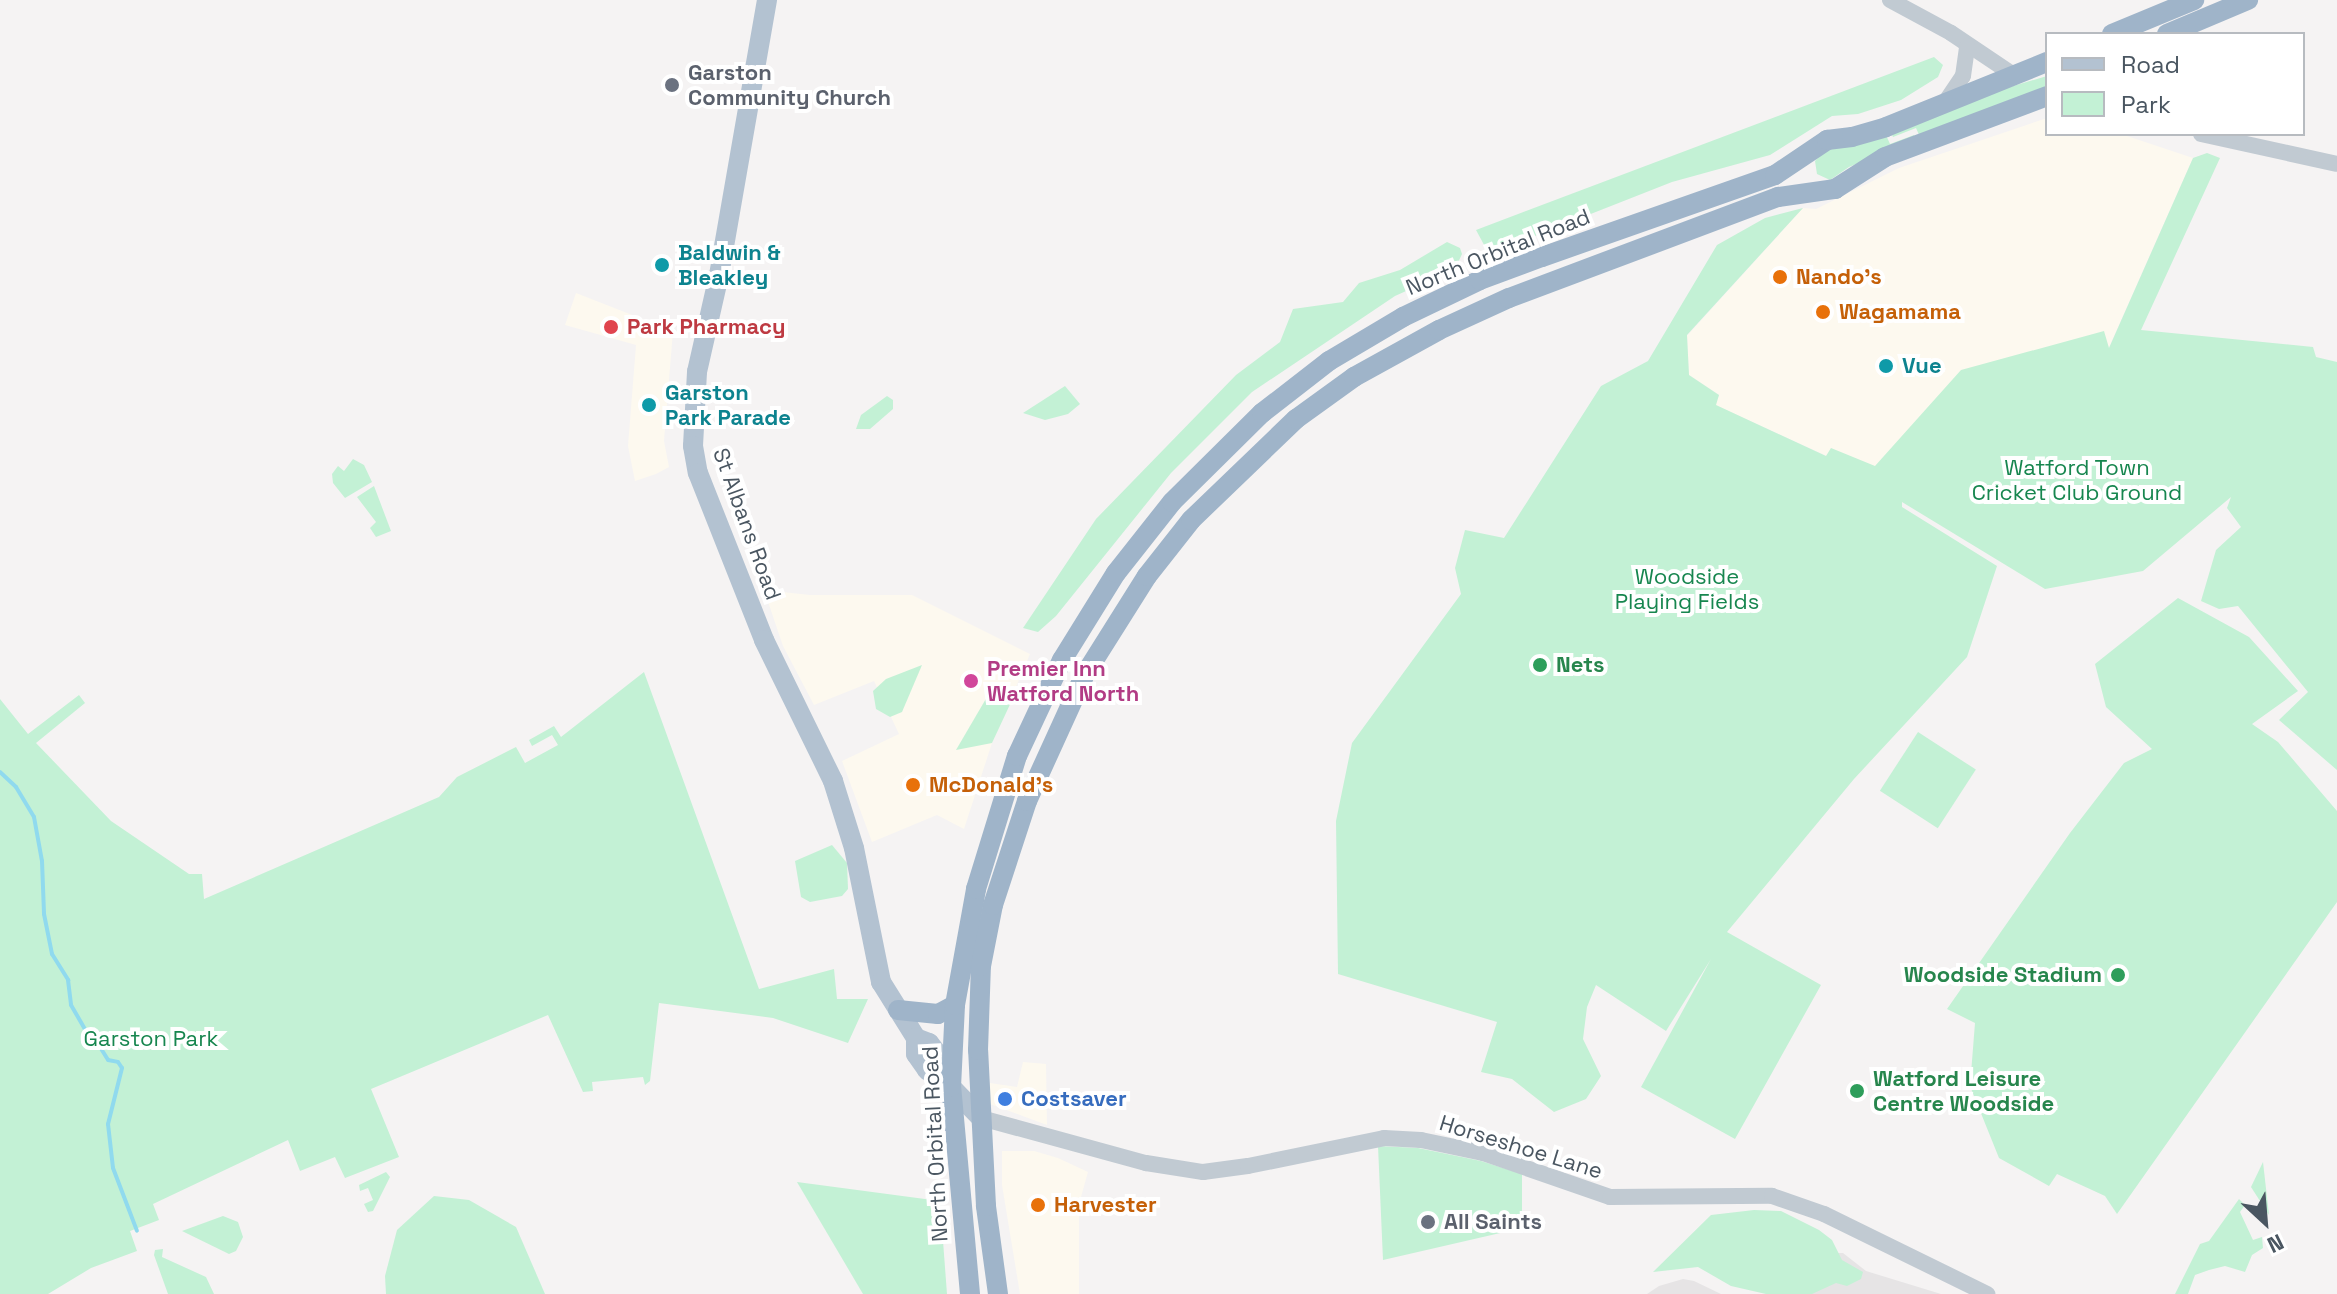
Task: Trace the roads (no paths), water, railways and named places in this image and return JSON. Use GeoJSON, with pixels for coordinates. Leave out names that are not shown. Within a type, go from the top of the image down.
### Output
{"type":"FeatureCollection","features":[{"type":"Feature","properties":{"kind":"highway"},"geometry":{"type":"LineString","coordinates":[[2117,32],[2194,0]]}},
{"type":"Feature","properties":{"kind":"highway"},"geometry":{"type":"LineString","coordinates":[[2172,32],[2248,0]]}},
{"type":"Feature","properties":{"kind":"highway","name":"North Orbital Road"},"geometry":{"type":"LineString","coordinates":[[970,1294],[951,1087],[955,1005],[967,928],[991,832],[1037,711],[1068,649],[1116,573],[1172,502],[1219,452],[1262,413],[1329,361],[1403,317],[1531,261],[1775,175],[1827,140],[1863,134],[2045,63]]}},
{"type":"Feature","properties":{"kind":"highway"},"geometry":{"type":"LineString","coordinates":[[998,1294],[986,1206],[977,1020],[981,966],[993,905],[1027,801],[1066,712],[1115,623],[1191,520],[1239,470],[1296,419],[1354,377],[1450,324],[1778,197],[1835,189],[1885,157],[2045,97]]}},
{"type":"Feature","properties":{"kind":"highway"},"geometry":{"type":"LineString","coordinates":[[1800,157],[1816,190]]}},
{"type":"Feature","properties":{"kind":"highway"},"geometry":{"type":"LineString","coordinates":[[898,1010],[938,1014],[955,1005]]}},
{"type":"Feature","properties":{"kind":"highway"},"geometry":{"type":"LineString","coordinates":[[951,1087],[965,1052],[966,1037],[977,1020]]}},
{"type":"Feature","properties":{"kind":"highway"},"geometry":{"type":"LineString","coordinates":[[962,1220],[974,1205],[970,1148],[981,1118]]}},
{"type":"Feature","properties":{"kind":"main road","name":"St Albans Road"},"geometry":{"type":"LineString","coordinates":[[767,0],[716,289],[697,372],[693,446],[698,473],[725,548],[764,640],[833,781],[854,848],[876,967],[916,1038],[916,1054],[927,1070],[951,1087],[981,1118]]}},
{"type":"Feature","properties":{"kind":"street"},"geometry":{"type":"LineString","coordinates":[[1890,0],[1951,33],[2015,76]]}},
{"type":"Feature","properties":{"kind":"street"},"geometry":{"type":"LineString","coordinates":[[1944,104],[1963,76],[1967,46]]}},
{"type":"Feature","properties":{"kind":"street"},"geometry":{"type":"LineString","coordinates":[[2210,136],[2337,164]]}},
{"type":"Feature","properties":{"kind":"street","name":"Horseshoe Lane"},"geometry":{"type":"LineString","coordinates":[[981,1118],[1146,1163],[1192,1171],[1225,1170],[1384,1138],[1421,1140],[1483,1153],[1618,1198],[1772,1196],[1824,1214],[1987,1294]]}},
{"type":"Feature","properties":{"kind":"waterway"},"geometry":{"type":"LineString","coordinates":[[0,772],[16,787],[34,817],[42,861],[44,914],[52,954],[68,980],[71,1005],[88,1034],[88,1047],[100,1047],[108,1060],[118,1062],[122,1068],[108,1124],[113,1168],[137,1231]]}},
{"type":"Feature","properties":{"kind":"place","name":"Garston Community Church"},"geometry":{"type":"Point","coordinates":[672,85]}},
{"type":"Feature","properties":{"kind":"place","name":"Baldwin & Bleakley"},"geometry":{"type":"Point","coordinates":[662,265]}},
{"type":"Feature","properties":{"kind":"place","name":"Nando's"},"geometry":{"type":"Point","coordinates":[1780,277]}},
{"type":"Feature","properties":{"kind":"place","name":"Wagamama"},"geometry":{"type":"Point","coordinates":[1823,312]}},
{"type":"Feature","properties":{"kind":"place","name":"Park Pharmacy"},"geometry":{"type":"Point","coordinates":[611,327]}},
{"type":"Feature","properties":{"kind":"place","name":"Vue"},"geometry":{"type":"Point","coordinates":[1886,366]}},
{"type":"Feature","properties":{"kind":"place","name":"Garston Park Parade"},"geometry":{"type":"Point","coordinates":[649,405]}},
{"type":"Feature","properties":{"kind":"place","name":"Nets"},"geometry":{"type":"Point","coordinates":[1540,665]}},
{"type":"Feature","properties":{"kind":"place","name":"Premier Inn Watford North"},"geometry":{"type":"Point","coordinates":[971,681]}},
{"type":"Feature","properties":{"kind":"place","name":"McDonald's"},"geometry":{"type":"Point","coordinates":[913,785]}},
{"type":"Feature","properties":{"kind":"place","name":"Woodside Stadium"},"geometry":{"type":"Point","coordinates":[2118,975]}},
{"type":"Feature","properties":{"kind":"place","name":"Watford Leisure Centre Woodside"},"geometry":{"type":"Point","coordinates":[1857,1091]}},
{"type":"Feature","properties":{"kind":"place","name":"Costsaver"},"geometry":{"type":"Point","coordinates":[1005,1099]}},
{"type":"Feature","properties":{"kind":"place","name":"Harvester"},"geometry":{"type":"Point","coordinates":[1038,1205]}},
{"type":"Feature","properties":{"kind":"place","name":"All Saints"},"geometry":{"type":"Point","coordinates":[1428,1222]}},
{"type":"Feature","properties":{"kind":"park label","name":"Watford Town Cricket Club Ground"},"geometry":{"type":"Point","coordinates":[2077,480]}},
{"type":"Feature","properties":{"kind":"park label","name":"Woodside Playing Fields"},"geometry":{"type":"Point","coordinates":[1687,588]}},
{"type":"Feature","properties":{"kind":"park label","name":"Garston Park"},"geometry":{"type":"Point","coordinates":[151,1039]}}]}
